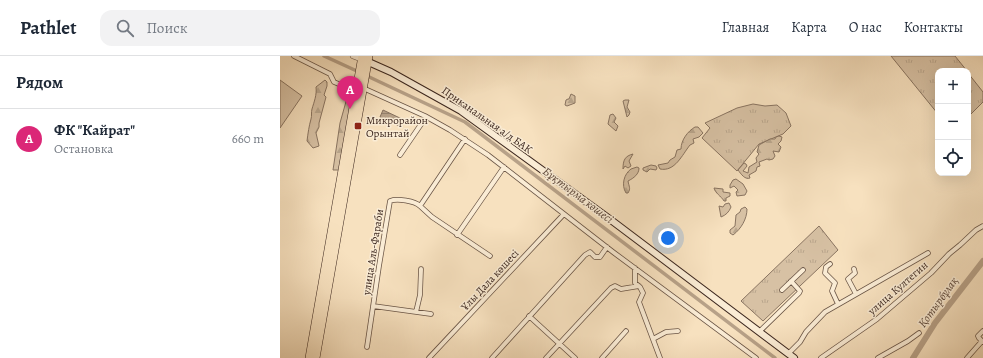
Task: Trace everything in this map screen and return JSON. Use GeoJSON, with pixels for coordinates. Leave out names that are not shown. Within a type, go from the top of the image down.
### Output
{"type":"FeatureCollection","features":[{"type":"Feature","properties":{"kind":"main road"},"geometry":{"type":"LineString","coordinates":[[316,358],[314,346],[355,91],[364,59]]}},
{"type":"Feature","properties":{"kind":"main road"},"geometry":{"type":"LineString","coordinates":[[309,358],[314,346],[366,71],[364,59]]}},
{"type":"Feature","properties":{"kind":"main road","name":"Приканальная а/д БАК"},"geometry":{"type":"LineString","coordinates":[[364,59],[391,72],[460,111],[611,220],[794,358]]}},
{"type":"Feature","properties":{"kind":"street"},"geometry":{"type":"LineString","coordinates":[[294,56],[330,74],[334,82],[355,91]]}},
{"type":"Feature","properties":{"kind":"street","name":"Приканальная а/д БАК"},"geometry":{"type":"LineString","coordinates":[[353,56],[364,59]]}},
{"type":"Feature","properties":{"kind":"street"},"geometry":{"type":"LineString","coordinates":[[363,86],[426,117],[465,139],[756,358]]}},
{"type":"Feature","properties":{"kind":"street"},"geometry":{"type":"LineString","coordinates":[[400,155],[426,117]]}},
{"type":"Feature","properties":{"kind":"street"},"geometry":{"type":"LineString","coordinates":[[465,139],[420,206],[432,217],[457,235],[490,256]]}},
{"type":"Feature","properties":{"kind":"street"},"geometry":{"type":"LineString","coordinates":[[457,235],[504,167]]}},
{"type":"Feature","properties":{"kind":"street","name":"улица Аль-Фараби"},"geometry":{"type":"LineString","coordinates":[[367,347],[390,201],[394,199],[411,201],[420,206]]}},
{"type":"Feature","properties":{"kind":"street","name":"Ұлы Дала көшесі"},"geometry":{"type":"LineString","coordinates":[[429,358],[564,214]]}},
{"type":"Feature","properties":{"kind":"street","name":"улица Култегин"},"geometry":{"type":"LineString","coordinates":[[821,358],[877,319],[930,273],[976,230],[983,226]]}},
{"type":"Feature","properties":{"kind":"street"},"geometry":{"type":"LineString","coordinates":[[492,358],[585,255],[590,252],[596,257],[600,257],[607,247]]}},
{"type":"Feature","properties":{"kind":"street"},"geometry":{"type":"LineString","coordinates":[[788,354],[800,342],[816,320],[825,312],[928,253]]}},
{"type":"Feature","properties":{"kind":"street"},"geometry":{"type":"LineString","coordinates":[[830,264],[826,267],[825,273],[835,283],[832,291],[838,304]]}},
{"type":"Feature","properties":{"kind":"street"},"geometry":{"type":"LineString","coordinates":[[635,268],[635,283],[639,286],[643,293],[639,302],[660,358]]}},
{"type":"Feature","properties":{"kind":"street"},"geometry":{"type":"LineString","coordinates":[[416,312],[420,295],[421,269]]}},
{"type":"Feature","properties":{"kind":"street"},"geometry":{"type":"LineString","coordinates":[[854,269],[855,274],[848,279],[856,294]]}},
{"type":"Feature","properties":{"kind":"street"},"geometry":{"type":"LineString","coordinates":[[782,290],[803,270]]}},
{"type":"Feature","properties":{"kind":"street"},"geometry":{"type":"LineString","coordinates":[[759,332],[799,293],[800,291],[791,281]]}},
{"type":"Feature","properties":{"kind":"street"},"geometry":{"type":"LineString","coordinates":[[546,358],[610,288],[615,286],[622,289],[639,286]]}},
{"type":"Feature","properties":{"kind":"street"},"geometry":{"type":"LineString","coordinates":[[373,306],[431,314]]}},
{"type":"Feature","properties":{"kind":"street"},"geometry":{"type":"LineString","coordinates":[[530,316],[575,358]]}},
{"type":"Feature","properties":{"kind":"street"},"geometry":{"type":"LineString","coordinates":[[602,358],[626,331]]}},
{"type":"Feature","properties":{"kind":"street"},"geometry":{"type":"LineString","coordinates":[[653,339],[666,332],[678,331]]}},
{"type":"Feature","properties":{"kind":"street"},"geometry":{"type":"LineString","coordinates":[[967,358],[982,341],[978,336],[982,331]]}},
{"type":"Feature","properties":{"kind":"street"},"geometry":{"type":"LineString","coordinates":[[878,358],[919,333]]}},
{"type":"Feature","properties":{"kind":"green space"},"geometry":{"type":"Polygon","coordinates":[[[891,56],[955,56],[965,68],[935,68],[935,110],[891,56]]]}},
{"type":"Feature","properties":{"kind":"green space"},"geometry":{"type":"Polygon","coordinates":[[[971,77],[983,92],[983,102],[971,114],[971,77]]]}},
{"type":"Feature","properties":{"kind":"green space"},"geometry":{"type":"Polygon","coordinates":[[[280,80],[302,96],[280,128],[280,80]]]}},
{"type":"Feature","properties":{"kind":"green space"},"geometry":{"type":"Polygon","coordinates":[[[325,80],[327,82],[327,86],[324,95],[326,97],[319,127],[316,133],[319,146],[313,148],[307,141],[316,96],[316,87],[325,80]]]}},
{"type":"Feature","properties":{"kind":"green space"},"geometry":{"type":"Polygon","coordinates":[[[571,94],[575,96],[575,103],[567,106],[565,105],[566,100],[569,99],[571,94]]]}},
{"type":"Feature","properties":{"kind":"green space"},"geometry":{"type":"Polygon","coordinates":[[[351,97],[352,100],[341,168],[338,170],[333,170],[340,123],[347,98],[351,97]]]}},
{"type":"Feature","properties":{"kind":"green space"},"geometry":{"type":"Polygon","coordinates":[[[629,100],[627,107],[630,112],[627,117],[623,101],[629,100]]]}},
{"type":"Feature","properties":{"kind":"green space"},"geometry":{"type":"Polygon","coordinates":[[[753,104],[765,106],[777,105],[786,113],[791,126],[783,134],[759,144],[737,171],[702,138],[710,128],[705,123],[737,108],[753,104]]]}},
{"type":"Feature","properties":{"kind":"green space"},"geometry":{"type":"Polygon","coordinates":[[[466,106],[500,128],[509,139],[504,139],[464,111],[463,107],[466,106]]]}},
{"type":"Feature","properties":{"kind":"green space"},"geometry":{"type":"Polygon","coordinates":[[[613,114],[616,118],[614,122],[618,126],[616,131],[608,124],[610,115],[613,114]]]}},
{"type":"Feature","properties":{"kind":"green space"},"geometry":{"type":"Polygon","coordinates":[[[695,127],[698,127],[703,133],[699,137],[693,139],[694,143],[690,145],[678,162],[670,168],[660,169],[658,165],[668,163],[675,157],[677,150],[681,149],[685,136],[695,127]]]}},
{"type":"Feature","properties":{"kind":"green space"},"geometry":{"type":"Polygon","coordinates":[[[779,136],[782,137],[778,144],[781,147],[779,152],[773,151],[775,156],[773,159],[767,159],[759,162],[760,166],[757,167],[756,171],[749,175],[750,178],[743,176],[738,170],[744,163],[747,166],[743,171],[748,173],[749,167],[757,162],[756,158],[759,154],[757,152],[759,145],[779,136]]]}},
{"type":"Feature","properties":{"kind":"green space"},"geometry":{"type":"Polygon","coordinates":[[[633,154],[629,161],[631,166],[628,168],[625,166],[623,169],[625,159],[633,154]]]}},
{"type":"Feature","properties":{"kind":"green space"},"geometry":{"type":"Polygon","coordinates":[[[651,165],[656,166],[656,170],[650,169],[647,172],[643,170],[643,168],[651,165]]]}},
{"type":"Feature","properties":{"kind":"green space"},"geometry":{"type":"Polygon","coordinates":[[[637,167],[639,168],[638,172],[628,181],[630,187],[628,193],[626,193],[624,190],[625,177],[631,169],[637,167]]]}},
{"type":"Feature","properties":{"kind":"green space"},"geometry":{"type":"Polygon","coordinates":[[[736,179],[743,184],[747,191],[745,195],[737,196],[736,192],[738,190],[734,186],[730,188],[733,180],[736,179]]]}},
{"type":"Feature","properties":{"kind":"green space"},"geometry":{"type":"Polygon","coordinates":[[[714,188],[723,189],[723,192],[730,193],[730,196],[726,198],[726,201],[724,201],[714,188]]]}},
{"type":"Feature","properties":{"kind":"green space"},"geometry":{"type":"Polygon","coordinates":[[[729,203],[731,207],[726,214],[721,217],[719,206],[723,207],[725,204],[729,203]]]}},
{"type":"Feature","properties":{"kind":"green space"},"geometry":{"type":"Polygon","coordinates":[[[745,207],[747,209],[747,213],[745,220],[739,230],[733,235],[730,233],[730,230],[735,226],[736,215],[745,207]]]}},
{"type":"Feature","properties":{"kind":"green space"},"geometry":{"type":"Polygon","coordinates":[[[819,226],[838,250],[763,321],[741,301],[819,226]]]}},
{"type":"Feature","properties":{"kind":"shaded area"},"geometry":{"type":"Polygon","coordinates":[[[383,110],[402,119],[399,126],[380,117],[383,110]]]}},
{"type":"Feature","properties":{"kind":"waterway"},"geometry":{"type":"LineString","coordinates":[[324,56],[359,72]]}},
{"type":"Feature","properties":{"kind":"waterway","name":"Бұқтырма көшесі"},"geometry":{"type":"LineString","coordinates":[[365,75],[465,122],[775,358]]}},
{"type":"Feature","properties":{"kind":"waterway","name":"Қотырбұлақ"},"geometry":{"type":"LineString","coordinates":[[913,358],[935,323],[983,261]]}},
{"type":"Feature","properties":{"kind":"place","name":"ФК \"Кайрат\""},"geometry":{"type":"Point","coordinates":[350,109]}},
{"type":"Feature","properties":{"kind":"place","name":"Микрорайон Орынтай"},"geometry":{"type":"Point","coordinates":[358,126]}}]}
